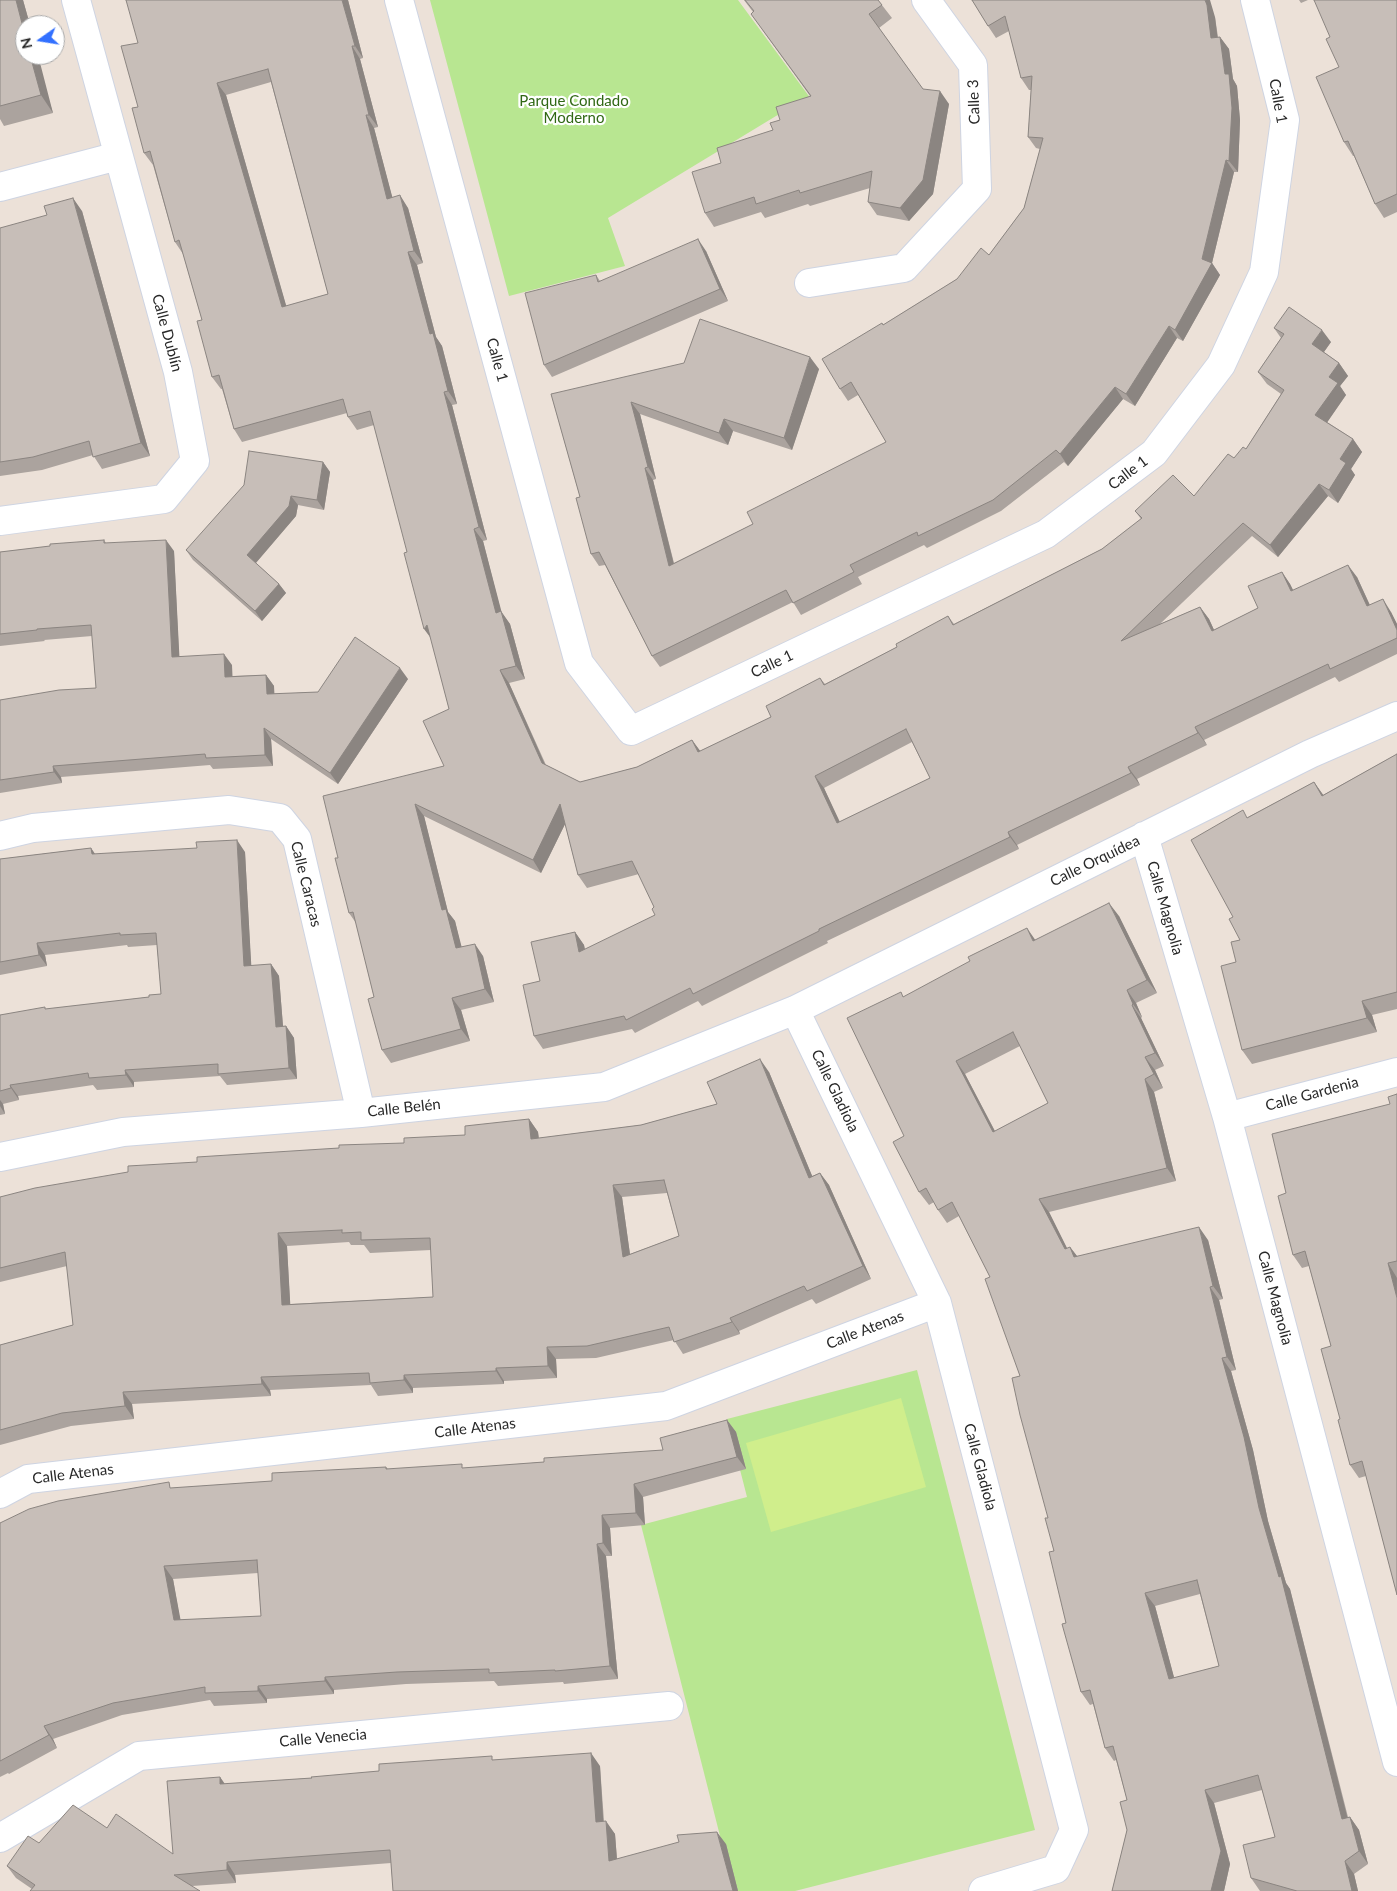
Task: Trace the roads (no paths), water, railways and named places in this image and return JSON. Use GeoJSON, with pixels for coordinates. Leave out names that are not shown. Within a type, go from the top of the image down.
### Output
{"type":"FeatureCollection","features":[{"type":"Feature","properties":{"kind":"street","name":"Calle Dublín"},"geometry":{"type":"LineString","coordinates":[[0,521],[164,499],[195,461],[178,372],[76,0]]}},
{"type":"Feature","properties":{"kind":"street","name":"Calle 1"},"geometry":{"type":"LineString","coordinates":[[399,0],[579,663],[631,731],[1046,534],[1154,454],[1221,365],[1264,272],[1284,120],[1255,0]]}},
{"type":"Feature","properties":{"kind":"street","name":"Calle 3"},"geometry":{"type":"LineString","coordinates":[[809,283],[904,268],[977,189],[973,65],[926,0]]}},
{"type":"Feature","properties":{"kind":"street"},"geometry":{"type":"LineString","coordinates":[[0,187],[118,156]]}},
{"type":"Feature","properties":{"kind":"street","name":"Calle Orquídea"},"geometry":{"type":"LineString","coordinates":[[795,1010],[1310,754],[1397,716]]}},
{"type":"Feature","properties":{"kind":"street","name":"Calle Caracas"},"geometry":{"type":"LineString","coordinates":[[0,836],[33,828],[229,810],[280,818],[297,839],[361,1113]]}},
{"type":"Feature","properties":{"kind":"street","name":"Calle Magnolia"},"geometry":{"type":"LineString","coordinates":[[1144,836],[1227,1117],[1397,1762]]}},
{"type":"Feature","properties":{"kind":"street","name":"Calle Belén"},"geometry":{"type":"LineString","coordinates":[[0,1157],[123,1132],[361,1113],[604,1087],[795,1010]]}},
{"type":"Feature","properties":{"kind":"street","name":"Calle Gladiola"},"geometry":{"type":"LineString","coordinates":[[795,1010],[937,1303],[1074,1830],[1056,1869],[983,1891]]}},
{"type":"Feature","properties":{"kind":"street","name":"Calle Gardenia"},"geometry":{"type":"LineString","coordinates":[[1227,1117],[1397,1072]]}},
{"type":"Feature","properties":{"kind":"street","name":"Calle Atenas"},"geometry":{"type":"LineString","coordinates":[[0,1494],[28,1479],[666,1406],[937,1303]]}},
{"type":"Feature","properties":{"kind":"street","name":"Calle Venecia"},"geometry":{"type":"LineString","coordinates":[[0,1838],[139,1756],[669,1706]]}},
{"type":"Feature","properties":{"kind":"park label","name":"Parque Condado Moderno"},"geometry":{"type":"Point","coordinates":[574,110]}}]}
